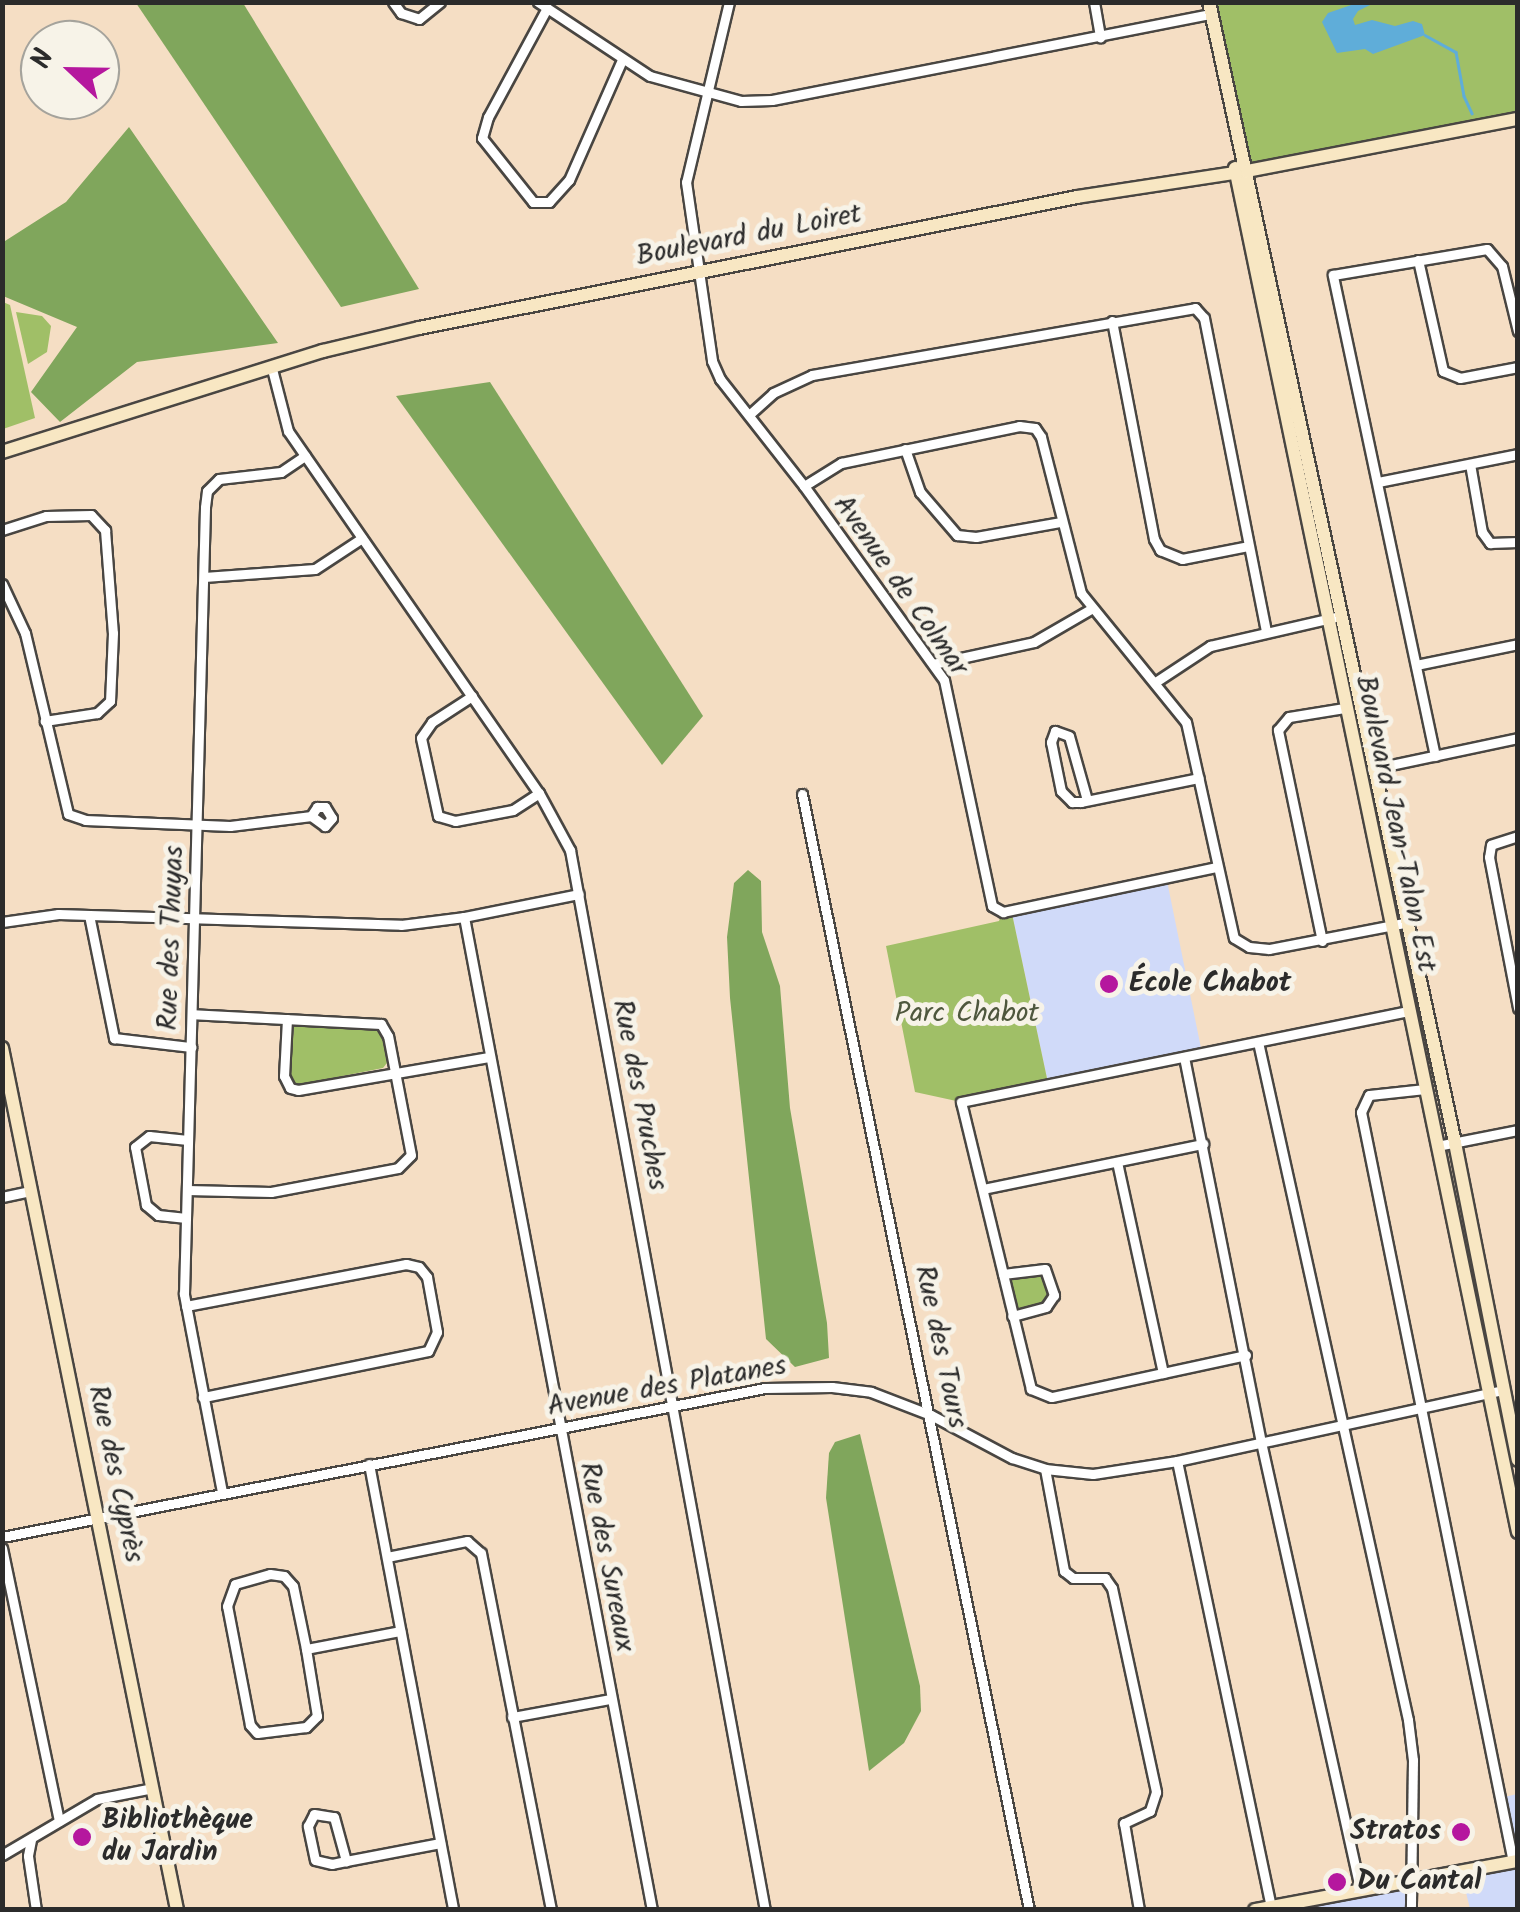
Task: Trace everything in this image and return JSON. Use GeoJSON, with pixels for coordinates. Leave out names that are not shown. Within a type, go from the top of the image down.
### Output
{"type":"FeatureCollection","features":[{"type":"Feature","properties":{"kind":"street"},"geometry":{"type":"LineString","coordinates":[[393,2],[400,13],[420,19],[440,2]]}},
{"type":"Feature","properties":{"kind":"street","name":"Avenue de Colmar"},"geometry":{"type":"LineString","coordinates":[[729,2],[686,182],[712,361],[720,380],[804,486],[944,680],[988,899],[997,910],[1217,867]]}},
{"type":"Feature","properties":{"kind":"street"},"geometry":{"type":"LineString","coordinates":[[1094,2],[1100,36]]}},
{"type":"Feature","properties":{"kind":"street"},"geometry":{"type":"LineString","coordinates":[[622,60],[570,180],[549,202],[533,202],[482,138],[488,117],[543,5],[650,76],[740,101],[772,100],[1100,36],[1210,8]]}},
{"type":"Feature","properties":{"kind":"street","name":"Boulevard Jean-Talon Est"},"geometry":{"type":"LineString","coordinates":[[1210,8],[1398,925],[1454,1143],[1518,1532]]}},
{"type":"Feature","properties":{"kind":"street","name":"Boulevard du Loiret"},"geometry":{"type":"LineString","coordinates":[[2,452],[419,328],[1077,197],[1241,172],[1518,119]]}},
{"type":"Feature","properties":{"kind":"street"},"geometry":{"type":"LineString","coordinates":[[1435,756],[1333,275],[1481,248],[1496,254],[1518,332]]}},
{"type":"Feature","properties":{"kind":"street"},"geometry":{"type":"LineString","coordinates":[[1418,260],[1443,371],[1460,378],[1518,367]]}},
{"type":"Feature","properties":{"kind":"street"},"geometry":{"type":"LineString","coordinates":[[750,414],[773,393],[812,375],[1187,306],[1201,312],[1266,632]]}},
{"type":"Feature","properties":{"kind":"street"},"geometry":{"type":"LineString","coordinates":[[1112,320],[1160,550],[1173,559],[1182,559],[1248,546]]}},
{"type":"Feature","properties":{"kind":"street","name":"Rue des Pruches"},"geometry":{"type":"LineString","coordinates":[[272,369],[288,432],[561,826],[579,894],[765,1910]]}},
{"type":"Feature","properties":{"kind":"street"},"geometry":{"type":"LineString","coordinates":[[804,486],[841,463],[1020,426],[1034,428],[1041,438],[1072,571],[1091,610],[1157,682],[1186,722],[1230,931],[1239,943],[1269,949],[1398,925]]}},
{"type":"Feature","properties":{"kind":"street"},"geometry":{"type":"LineString","coordinates":[[905,449],[920,492],[958,535],[976,537],[1060,522]]}},
{"type":"Feature","properties":{"kind":"street"},"geometry":{"type":"LineString","coordinates":[[1378,482],[1518,454]]}},
{"type":"Feature","properties":{"kind":"street","name":"Rue des Thuyas"},"geometry":{"type":"LineString","coordinates":[[222,1492],[186,1306],[206,491],[218,479],[281,472],[305,456]]}},
{"type":"Feature","properties":{"kind":"street"},"geometry":{"type":"LineString","coordinates":[[1470,464],[1482,532],[1490,543],[1518,542]]}},
{"type":"Feature","properties":{"kind":"street"},"geometry":{"type":"LineString","coordinates":[[2,530],[46,516],[90,514],[105,530],[112,633],[110,701],[98,713],[45,721]]}},
{"type":"Feature","properties":{"kind":"street"},"geometry":{"type":"LineString","coordinates":[[204,577],[315,569],[362,538]]}},
{"type":"Feature","properties":{"kind":"street"},"geometry":{"type":"LineString","coordinates":[[2,584],[25,633],[68,814],[85,820],[198,825],[311,816]]}},
{"type":"Feature","properties":{"kind":"street"},"geometry":{"type":"LineString","coordinates":[[933,664],[1034,642],[1091,610]]}},
{"type":"Feature","properties":{"kind":"street"},"geometry":{"type":"LineString","coordinates":[[1157,682],[1210,646],[1334,618]]}},
{"type":"Feature","properties":{"kind":"street","name":"Boulevard Jean-Talon Est"},"geometry":{"type":"LineString","coordinates":[[1334,618],[1344,708],[1366,770]]}},
{"type":"Feature","properties":{"kind":"street"},"geometry":{"type":"LineString","coordinates":[[1416,665],[1518,644]]}},
{"type":"Feature","properties":{"kind":"street"},"geometry":{"type":"LineString","coordinates":[[472,696],[432,722],[421,738],[438,816],[455,821],[513,810],[540,793]]}},
{"type":"Feature","properties":{"kind":"street"},"geometry":{"type":"LineString","coordinates":[[1322,940],[1278,730],[1289,716],[1344,708]]}},
{"type":"Feature","properties":{"kind":"street"},"geometry":{"type":"LineString","coordinates":[[1087,800],[1069,736],[1055,731],[1051,742],[1061,791],[1072,802],[1087,800],[1199,778]]}},
{"type":"Feature","properties":{"kind":"street"},"geometry":{"type":"LineString","coordinates":[[1366,770],[1518,738]]}},
{"type":"Feature","properties":{"kind":"street","name":"Rue des Tours"},"geometry":{"type":"LineString","coordinates":[[802,794],[932,1415],[1029,1910]]}},
{"type":"Feature","properties":{"kind":"street"},"geometry":{"type":"LineString","coordinates":[[1518,836],[1497,841],[1489,850],[1518,1008]]}},
{"type":"Feature","properties":{"kind":"street"},"geometry":{"type":"LineString","coordinates":[[2,922],[58,914],[400,924],[464,917],[579,894]]}},
{"type":"Feature","properties":{"kind":"street"},"geometry":{"type":"LineString","coordinates":[[89,915],[114,1038],[191,1046]]}},
{"type":"Feature","properties":{"kind":"street","name":"Rue des Sureaux"},"geometry":{"type":"LineString","coordinates":[[464,917],[652,1910]]}},
{"type":"Feature","properties":{"kind":"street","name":"Boulevard Jean-Talon Est"},"geometry":{"type":"LineString","coordinates":[[1398,925],[1408,1011],[1437,1146],[1496,1392],[1518,1460]]}},
{"type":"Feature","properties":{"kind":"street"},"geometry":{"type":"LineString","coordinates":[[1503,935],[1518,932]]}},
{"type":"Feature","properties":{"kind":"street"},"geometry":{"type":"LineString","coordinates":[[1246,1355],[1043,1396],[1028,1383],[961,1102],[1408,1011]]}},
{"type":"Feature","properties":{"kind":"street"},"geometry":{"type":"LineString","coordinates":[[187,1190],[271,1192],[405,1166],[410,1147],[381,1024],[193,1014]]}},
{"type":"Feature","properties":{"kind":"street"},"geometry":{"type":"LineString","coordinates":[[287,1018],[284,1076],[290,1088],[490,1058]]}},
{"type":"Feature","properties":{"kind":"street"},"geometry":{"type":"LineString","coordinates":[[1258,1042],[1408,1720],[1413,1760],[1411,1910]]}},
{"type":"Feature","properties":{"kind":"street","name":"Rue des Cyprès"},"geometry":{"type":"LineString","coordinates":[[2,1048],[177,1910]]}},
{"type":"Feature","properties":{"kind":"street"},"geometry":{"type":"LineString","coordinates":[[1184,1057],[1261,1442],[1360,1890]]}},
{"type":"Feature","properties":{"kind":"street"},"geometry":{"type":"LineString","coordinates":[[1255,1910],[1322,1904],[1360,1890],[1515,1862],[1419,1409],[1361,1104],[1369,1095],[1426,1089]]}},
{"type":"Feature","properties":{"kind":"street"},"geometry":{"type":"LineString","coordinates":[[1437,1146],[1518,1130]]}},
{"type":"Feature","properties":{"kind":"street"},"geometry":{"type":"LineString","coordinates":[[186,1218],[158,1215],[146,1205],[135,1147],[149,1136],[188,1140]]}},
{"type":"Feature","properties":{"kind":"street"},"geometry":{"type":"LineString","coordinates":[[983,1189],[1203,1144]]}},
{"type":"Feature","properties":{"kind":"street"},"geometry":{"type":"LineString","coordinates":[[1118,1162],[1164,1373]]}},
{"type":"Feature","properties":{"kind":"street"},"geometry":{"type":"LineString","coordinates":[[2,1197],[31,1191]]}},
{"type":"Feature","properties":{"kind":"street"},"geometry":{"type":"LineString","coordinates":[[186,1306],[406,1264],[420,1267],[427,1278],[436,1332],[428,1351],[203,1397]]}},
{"type":"Feature","properties":{"kind":"street"},"geometry":{"type":"LineString","coordinates":[[1003,1274],[1040,1266],[1049,1273],[1054,1295],[1046,1307],[1012,1316]]}},
{"type":"Feature","properties":{"kind":"street","name":"Avenue des Platanes"},"geometry":{"type":"LineString","coordinates":[[2,1537],[765,1388],[832,1387],[871,1392],[932,1415],[1012,1458],[1045,1469],[1093,1474],[1177,1461],[1496,1392]]}},
{"type":"Feature","properties":{"kind":"street"},"geometry":{"type":"LineString","coordinates":[[1177,1461],[1271,1907]]}},
{"type":"Feature","properties":{"kind":"street"},"geometry":{"type":"LineString","coordinates":[[369,1464],[452,1910]]}},
{"type":"Feature","properties":{"kind":"street"},"geometry":{"type":"LineString","coordinates":[[1045,1469],[1064,1571],[1073,1578],[1105,1578],[1112,1588],[1152,1774],[1154,1806],[1127,1818],[1123,1829],[1139,1910]]}},
{"type":"Feature","properties":{"kind":"street"},"geometry":{"type":"LineString","coordinates":[[387,1557],[462,1542],[477,1546],[551,1910]]}},
{"type":"Feature","properties":{"kind":"street"},"geometry":{"type":"LineString","coordinates":[[2,1548],[58,1822]]}},
{"type":"Feature","properties":{"kind":"street"},"geometry":{"type":"LineString","coordinates":[[270,1574],[290,1581],[306,1648],[317,1716],[306,1727],[257,1733],[250,1724],[227,1606],[235,1584],[270,1574]]}},
{"type":"Feature","properties":{"kind":"street"},"geometry":{"type":"LineString","coordinates":[[306,1648],[400,1631]]}},
{"type":"Feature","properties":{"kind":"street"},"geometry":{"type":"LineString","coordinates":[[512,1717],[610,1698]]}},
{"type":"Feature","properties":{"kind":"street"},"geometry":{"type":"LineString","coordinates":[[2,1854],[97,1800],[154,1788]]}},
{"type":"Feature","properties":{"kind":"street"},"geometry":{"type":"LineString","coordinates":[[346,1860],[334,1816],[314,1814],[308,1826],[316,1860],[332,1864],[440,1843]]}},
{"type":"Feature","properties":{"kind":"street"},"geometry":{"type":"LineString","coordinates":[[31,1840],[28,1856],[36,1910]]}},
{"type":"Feature","properties":{"kind":"shaded area","name":"École Chabot"},"geometry":{"type":"Polygon","coordinates":[[[1166,876],[1202,1053],[1048,1083],[1011,909],[1166,876]]]}},
{"type":"Feature","properties":{"kind":"shaded area"},"geometry":{"type":"Polygon","coordinates":[[[1517,1794],[1517,1909],[1470,1909],[1461,1872],[1513,1862],[1500,1798],[1517,1794]]]}},
{"type":"Feature","properties":{"kind":"shaded area"},"geometry":{"type":"Polygon","coordinates":[[[1411,1881],[1411,1909],[1255,1910],[1411,1881]]]}},
{"type":"Feature","properties":{"kind":"green space"},"geometry":{"type":"Polygon","coordinates":[[[136,3],[243,3],[419,289],[341,307],[136,3]]]}},
{"type":"Feature","properties":{"kind":"green space"},"geometry":{"type":"Polygon","coordinates":[[[1208,3],[1517,3],[1517,119],[1247,171],[1208,3]]]}},
{"type":"Feature","properties":{"kind":"green space"},"geometry":{"type":"Polygon","coordinates":[[[129,127],[278,343],[137,362],[60,422],[31,392],[77,327],[3,296],[5,241],[66,202],[129,127]]]}},
{"type":"Feature","properties":{"kind":"green space"},"geometry":{"type":"Polygon","coordinates":[[[3,302],[10,305],[35,418],[3,429],[3,302]]]}},
{"type":"Feature","properties":{"kind":"green space"},"geometry":{"type":"Polygon","coordinates":[[[16,312],[42,316],[51,326],[47,352],[28,364],[16,312]]]}},
{"type":"Feature","properties":{"kind":"green space"},"geometry":{"type":"Polygon","coordinates":[[[490,382],[703,716],[662,765],[396,396],[490,382]]]}},
{"type":"Feature","properties":{"kind":"green space"},"geometry":{"type":"Polygon","coordinates":[[[748,870],[761,881],[762,932],[780,986],[790,1108],[827,1323],[829,1358],[795,1367],[766,1339],[730,998],[727,937],[734,883],[748,870]]]}},
{"type":"Feature","properties":{"kind":"green space","name":"Parc Chabot"},"geometry":{"type":"Polygon","coordinates":[[[1011,909],[1048,1083],[961,1102],[915,1092],[886,946],[999,921],[1002,911],[1011,909]]]}},
{"type":"Feature","properties":{"kind":"green space"},"geometry":{"type":"Polygon","coordinates":[[[294,1026],[375,1027],[381,1031],[387,1063],[383,1068],[297,1085],[290,1078],[294,1026]]]}},
{"type":"Feature","properties":{"kind":"green space"},"geometry":{"type":"Polygon","coordinates":[[[1040,1267],[1053,1300],[1012,1316],[1003,1274],[1040,1267]]]}},
{"type":"Feature","properties":{"kind":"green space"},"geometry":{"type":"Polygon","coordinates":[[[860,1434],[920,1686],[921,1711],[904,1743],[869,1771],[826,1498],[829,1453],[835,1442],[860,1434]]]}},
{"type":"Feature","properties":{"kind":"water"},"geometry":{"type":"Polygon","coordinates":[[[1357,3],[1370,5],[1358,11],[1353,19],[1355,25],[1372,20],[1395,26],[1413,21],[1422,24],[1425,35],[1373,54],[1365,49],[1337,53],[1322,22],[1328,13],[1357,3]]]}},
{"type":"Feature","properties":{"kind":"waterway"},"geometry":{"type":"LineString","coordinates":[[1425,35],[1456,52],[1464,96],[1472,113]]}},
{"type":"Feature","properties":{"kind":"place","name":"École Chabot"},"geometry":{"type":"Point","coordinates":[1109,984]}},
{"type":"Feature","properties":{"kind":"place","name":"Stratos"},"geometry":{"type":"Point","coordinates":[1461,1832]}},
{"type":"Feature","properties":{"kind":"place","name":"Bibliothèque du Jardin"},"geometry":{"type":"Point","coordinates":[82,1837]}},
{"type":"Feature","properties":{"kind":"place","name":"Du Cantal"},"geometry":{"type":"Point","coordinates":[1337,1882]}}]}
